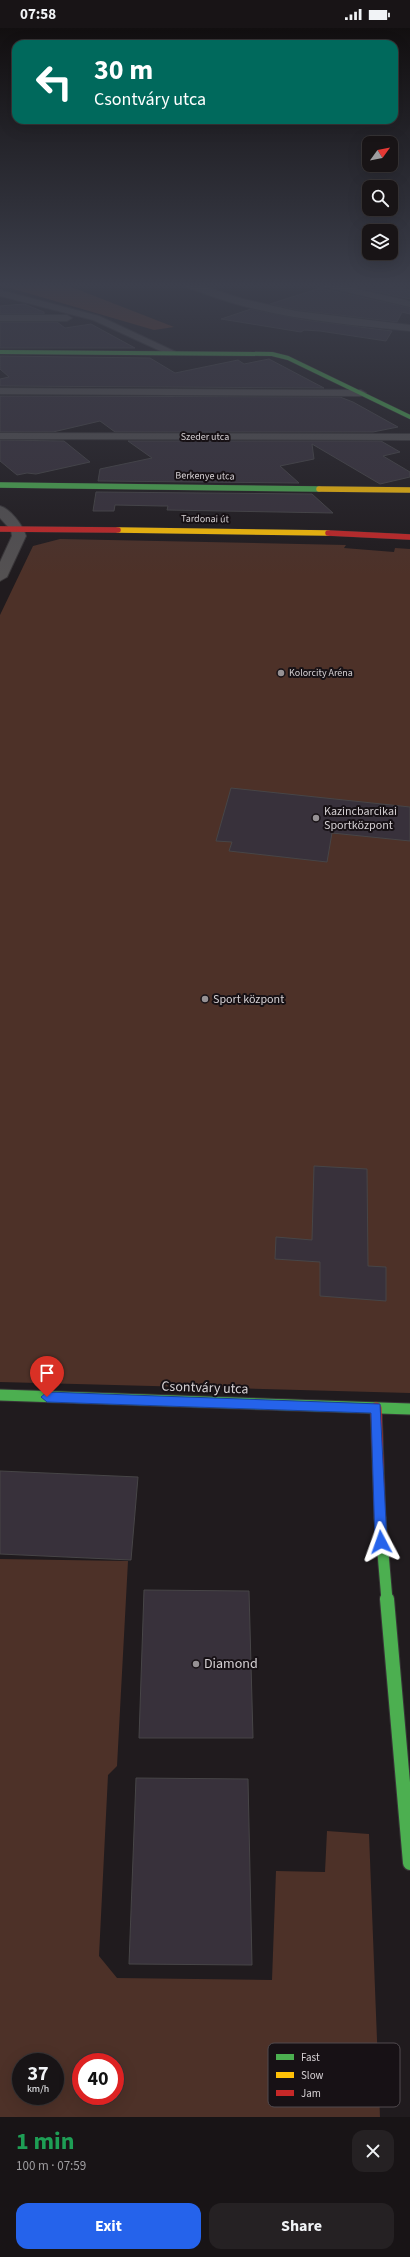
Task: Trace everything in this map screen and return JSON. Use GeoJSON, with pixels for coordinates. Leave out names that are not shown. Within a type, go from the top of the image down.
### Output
{"type":"FeatureCollection","features":[{"type":"Feature","properties":{"kind":"street"},"geometry":{"type":"LineString","coordinates":[[334,380],[410,417]]}},
{"type":"Feature","properties":{"kind":"street"},"geometry":{"type":"LineString","coordinates":[[0,391],[361,393]]}},
{"type":"Feature","properties":{"kind":"street","name":"Szeder utca"},"geometry":{"type":"LineString","coordinates":[[0,436],[410,437]]}},
{"type":"Feature","properties":{"kind":"street","name":"Berkenye utca"},"geometry":{"type":"LineString","coordinates":[[0,485],[410,490]]}},
{"type":"Feature","properties":{"kind":"street"},"geometry":{"type":"LineString","coordinates":[[0,510],[16,529],[19,536],[0,577]]}},
{"type":"Feature","properties":{"kind":"street","name":"Tardonai út"},"geometry":{"type":"LineString","coordinates":[[0,529],[283,531],[410,537]]}},
{"type":"Feature","properties":{"kind":"street","name":"Csontváry utca"},"geometry":{"type":"LineString","coordinates":[[0,1395],[410,1409]]}},
{"type":"Feature","properties":{"kind":"street"},"geometry":{"type":"LineString","coordinates":[[376,1408],[380,1527],[410,1863]]}},
{"type":"Feature","properties":{"kind":"shaded area","name":"Sport központ"},"geometry":{"type":"Polygon","coordinates":[[[60,539],[346,545],[344,548],[394,552],[395,548],[410,549],[410,1393],[0,1382],[0,615],[33,546],[60,539]]]}},
{"type":"Feature","properties":{"kind":"shaded area"},"geometry":{"type":"Polygon","coordinates":[[[0,1559],[128,1561],[117,1766],[108,1775],[99,1956],[117,1978],[272,1980],[276,1871],[325,1872],[327,1831],[369,1834],[377,2043],[268,2043],[268,2107],[380,2107],[380,2117],[0,2117],[0,1559]]]}},
{"type":"Feature","properties":{"kind":"building"},"geometry":{"type":"Polygon","coordinates":[[[0,380],[310,380],[324,388],[0,386],[0,380]]]}},
{"type":"Feature","properties":{"kind":"building"},"geometry":{"type":"Polygon","coordinates":[[[0,396],[340,397],[353,402],[398,427],[373,432],[115,432],[100,421],[53,432],[0,432],[0,396]]]}},
{"type":"Feature","properties":{"kind":"building"},"geometry":{"type":"Polygon","coordinates":[[[0,440],[64,441],[90,462],[36,474],[27,473],[17,475],[0,461],[0,440]]]}},
{"type":"Feature","properties":{"kind":"building"},"geometry":{"type":"Polygon","coordinates":[[[128,441],[381,441],[400,452],[383,456],[410,472],[410,477],[380,484],[312,444],[314,459],[280,466],[299,483],[98,481],[100,469],[152,458],[128,441]]]}},
{"type":"Feature","properties":{"kind":"building"},"geometry":{"type":"Polygon","coordinates":[[[96,492],[312,494],[333,513],[167,510],[168,506],[115,505],[114,511],[93,511],[96,492]]]}},
{"type":"Feature","properties":{"kind":"building","name":"Kazincbarcikai Sportközpont"},"geometry":{"type":"Polygon","coordinates":[[[231,788],[410,807],[410,841],[332,833],[327,862],[229,851],[232,842],[216,841],[231,788]]]}},
{"type":"Feature","properties":{"kind":"building"},"geometry":{"type":"Polygon","coordinates":[[[314,1166],[367,1169],[368,1266],[386,1267],[386,1301],[320,1296],[320,1262],[275,1259],[276,1237],[312,1240],[314,1166]]]}},
{"type":"Feature","properties":{"kind":"building"},"geometry":{"type":"Polygon","coordinates":[[[0,1471],[138,1477],[131,1560],[0,1554],[0,1471]]]}},
{"type":"Feature","properties":{"kind":"building","name":"Diamond"},"geometry":{"type":"Polygon","coordinates":[[[144,1590],[249,1591],[253,1738],[139,1738],[144,1590]]]}},
{"type":"Feature","properties":{"kind":"building"},"geometry":{"type":"Polygon","coordinates":[[[136,1778],[248,1779],[252,1965],[129,1964],[136,1778]]]}},
{"type":"Feature","properties":{"kind":"traffic: fast"},"geometry":{"type":"LineString","coordinates":[[334,380],[410,417]]}},
{"type":"Feature","properties":{"kind":"traffic: fast"},"geometry":{"type":"LineString","coordinates":[[0,485],[319,489]]}},
{"type":"Feature","properties":{"kind":"traffic: fast"},"geometry":{"type":"LineString","coordinates":[[0,1395],[410,1409]]}},
{"type":"Feature","properties":{"kind":"traffic: fast"},"geometry":{"type":"LineString","coordinates":[[380,1518],[410,1863]]}},
{"type":"Feature","properties":{"kind":"traffic: slow"},"geometry":{"type":"LineString","coordinates":[[319,489],[410,490]]}},
{"type":"Feature","properties":{"kind":"traffic: slow"},"geometry":{"type":"LineString","coordinates":[[118,530],[328,533]]}},
{"type":"Feature","properties":{"kind":"traffic: jam"},"geometry":{"type":"LineString","coordinates":[[0,529],[118,530]]}},
{"type":"Feature","properties":{"kind":"traffic: jam"},"geometry":{"type":"LineString","coordinates":[[328,533],[410,537]]}},
{"type":"Feature","properties":{"kind":"traffic: jam"},"geometry":{"type":"LineString","coordinates":[[376,1408],[380,1518]]}},
{"type":"Feature","properties":{"kind":"place","name":"Kolorcity Aréna"},"geometry":{"type":"Point","coordinates":[281,673]}},
{"type":"Feature","properties":{"kind":"place","name":"Kazincbarcikai Sportközpont"},"geometry":{"type":"Point","coordinates":[316,818]}},
{"type":"Feature","properties":{"kind":"place","name":"Sport központ"},"geometry":{"type":"Point","coordinates":[205,999]}},
{"type":"Feature","properties":{"kind":"place","name":"Diamond"},"geometry":{"type":"Point","coordinates":[196,1664]}},
{"type":"Feature","properties":{"kind":"route"},"geometry":{"type":"LineString","coordinates":[[47,1397],[376,1408],[381,1542]]}}]}
